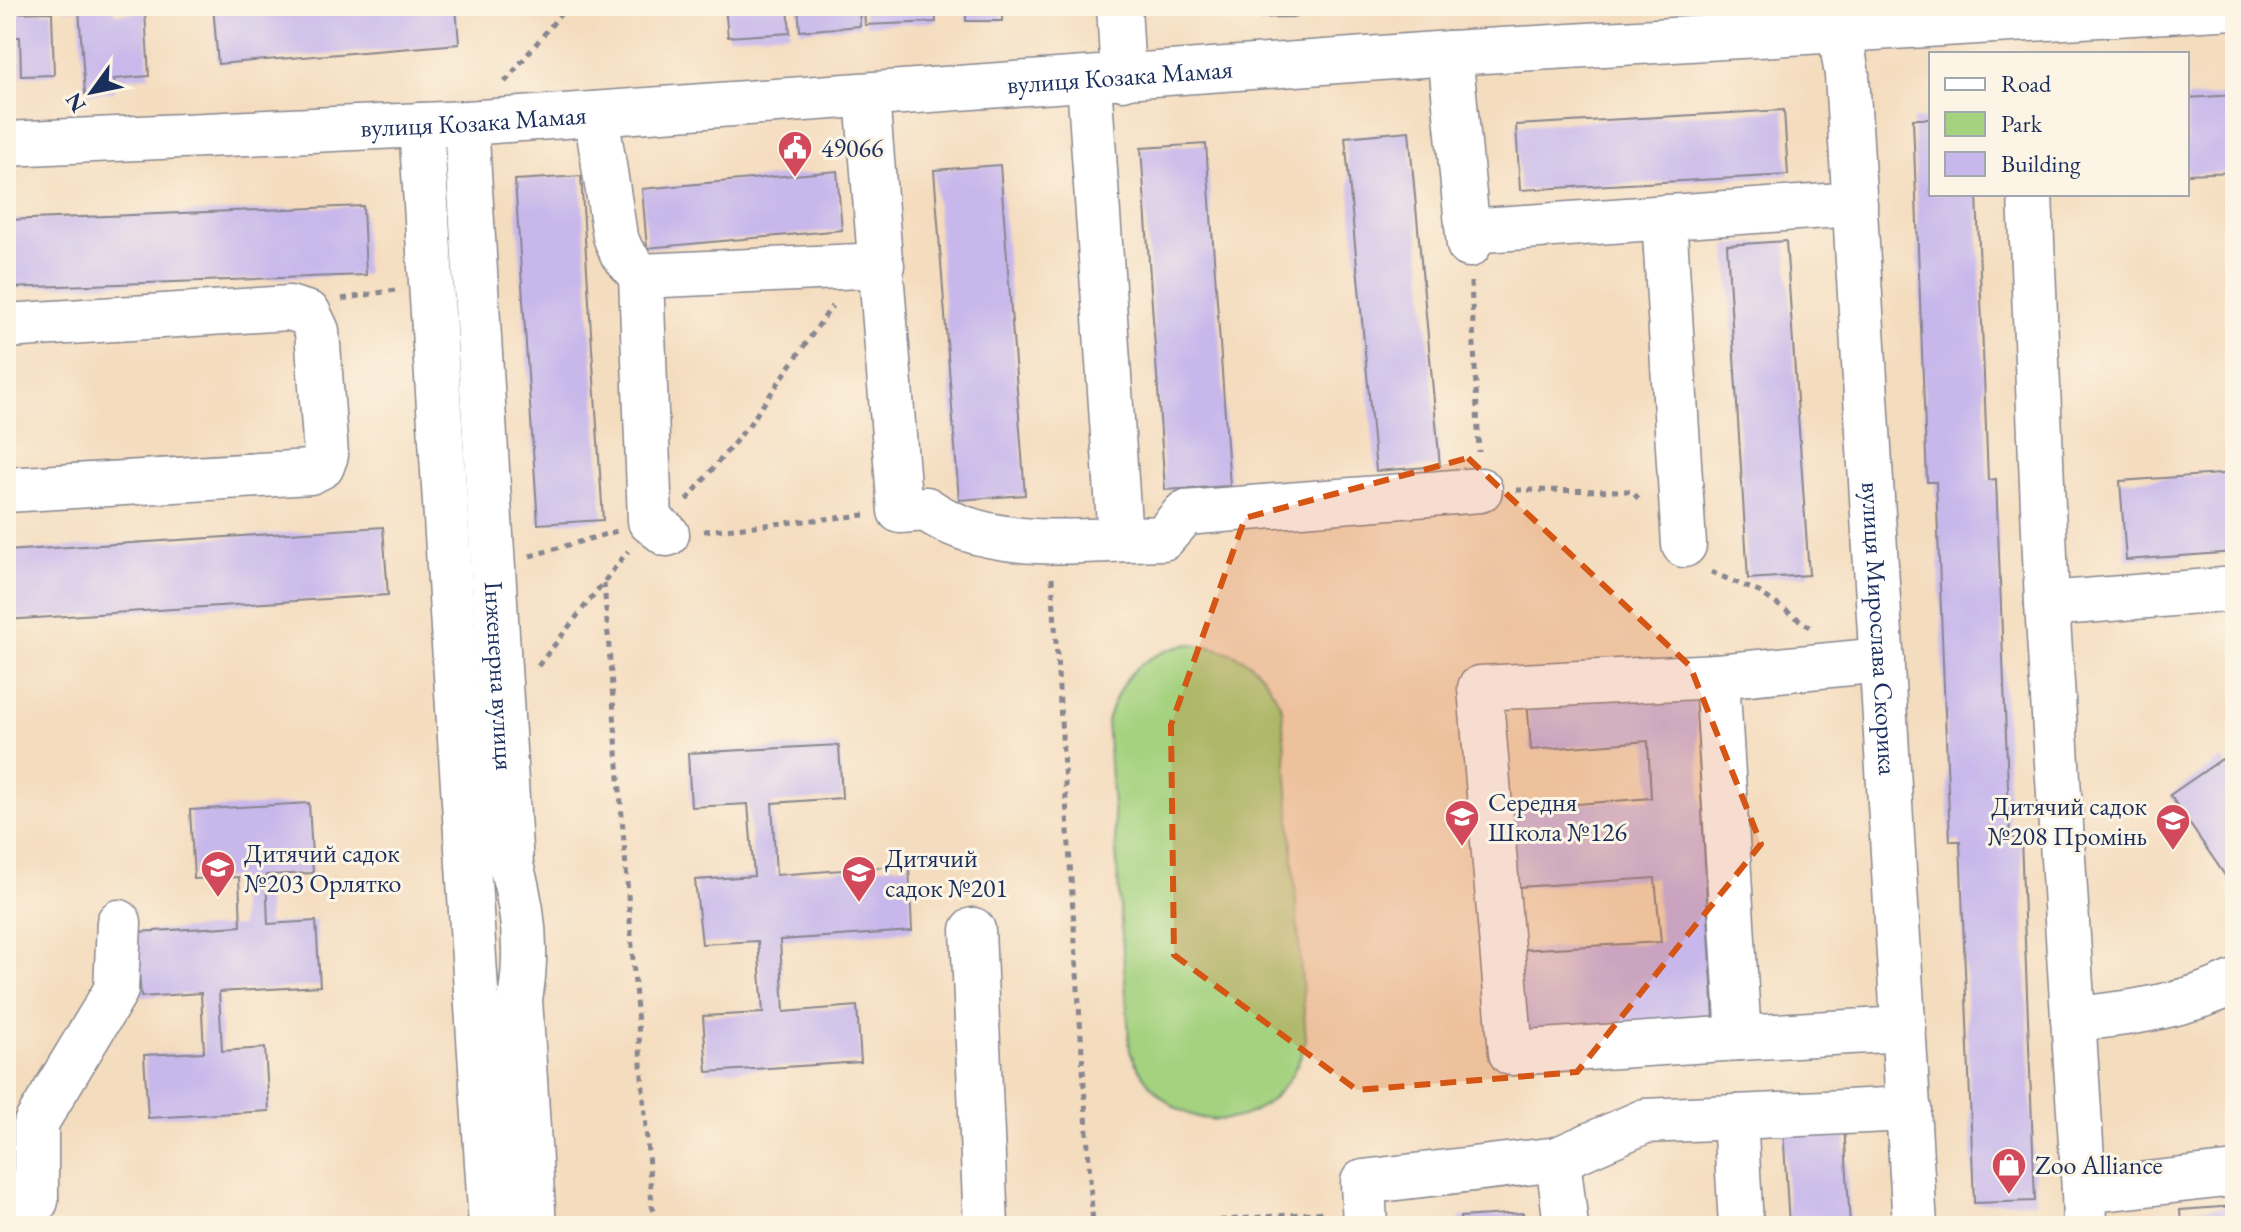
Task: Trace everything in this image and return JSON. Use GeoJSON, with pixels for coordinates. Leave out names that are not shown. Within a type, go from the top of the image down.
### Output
{"type":"FeatureCollection","features":[{"type":"Feature","properties":{"kind":"street"},"geometry":{"type":"LineString","coordinates":[[1119,6],[1106,80],[1120,539]]}},
{"type":"Feature","properties":{"kind":"street","name":"вулиця Козака Мамая"},"geometry":{"type":"LineString","coordinates":[[6,144],[466,123],[1106,80],[1450,53],[1840,32],[2023,36],[2151,9],[2235,7]]}},
{"type":"Feature","properties":{"kind":"street","name":"вулиця Мирослава Скорика"},"geometry":{"type":"LineString","coordinates":[[1840,32],[1847,75],[1855,204],[1868,661],[1904,1029],[1915,1226]]}},
{"type":"Feature","properties":{"kind":"street"},"geometry":{"type":"LineString","coordinates":[[1450,53],[1469,238],[1664,217],[1855,204]]}},
{"type":"Feature","properties":{"kind":"street"},"geometry":{"type":"LineString","coordinates":[[867,96],[900,511],[926,509],[944,521],[1023,541],[1163,538],[1185,513],[1480,490]]}},
{"type":"Feature","properties":{"kind":"street"},"geometry":{"type":"LineString","coordinates":[[596,114],[615,236],[622,253],[641,276],[659,528]]}},
{"type":"Feature","properties":{"kind":"street","name":"Інженерна вулиця"},"geometry":{"type":"LineString","coordinates":[[466,123],[511,865],[521,898],[525,971],[520,999],[534,1226]]}},
{"type":"Feature","properties":{"kind":"street","name":"Інженерна вулиця"},"geometry":{"type":"LineString","coordinates":[[421,125],[491,1226]]}},
{"type":"Feature","properties":{"kind":"street"},"geometry":{"type":"LineString","coordinates":[[2030,196],[2047,604],[2084,1208],[2235,1174]]}},
{"type":"Feature","properties":{"kind":"street"},"geometry":{"type":"LineString","coordinates":[[1664,217],[1684,545]]}},
{"type":"Feature","properties":{"kind":"street"},"geometry":{"type":"LineString","coordinates":[[641,276],[882,265]]}},
{"type":"Feature","properties":{"kind":"street"},"geometry":{"type":"LineString","coordinates":[[6,326],[289,308],[309,314],[317,331],[326,455],[322,466],[310,472],[6,490]]}},
{"type":"Feature","properties":{"kind":"street"},"geometry":{"type":"LineString","coordinates":[[2047,604],[2235,589]]}},
{"type":"Feature","properties":{"kind":"street"},"geometry":{"type":"LineString","coordinates":[[1868,661],[1717,676],[1480,688],[1511,1053],[1904,1029]]}},
{"type":"Feature","properties":{"kind":"street"},"geometry":{"type":"LineString","coordinates":[[1717,676],[1739,1038]]}},
{"type":"Feature","properties":{"kind":"street"},"geometry":{"type":"LineString","coordinates":[[6,1203],[36,1201],[36,1123],[116,990],[119,922]]}},
{"type":"Feature","properties":{"kind":"street"},"geometry":{"type":"LineString","coordinates":[[973,930],[986,1226]]}},
{"type":"Feature","properties":{"kind":"street"},"geometry":{"type":"LineString","coordinates":[[2073,1019],[2124,1015],[2211,993],[2235,982]]}},
{"type":"Feature","properties":{"kind":"street"},"geometry":{"type":"LineString","coordinates":[[1365,1218],[1363,1182],[1558,1159],[1645,1121],[1909,1109]]}},
{"type":"Feature","properties":{"kind":"street"},"geometry":{"type":"LineString","coordinates":[[1735,1117],[1741,1226]]}},
{"type":"Feature","properties":{"kind":"street"},"geometry":{"type":"LineString","coordinates":[[1558,1159],[1566,1226]]}},
{"type":"Feature","properties":{"kind":"path"},"geometry":{"type":"LineString","coordinates":[[466,123],[515,71],[567,6]]}},
{"type":"Feature","properties":{"kind":"path"},"geometry":{"type":"LineString","coordinates":[[1469,238],[1480,490],[1631,491],[1715,576],[1759,592],[1827,638],[1868,661]]}},
{"type":"Feature","properties":{"kind":"path"},"geometry":{"type":"LineString","coordinates":[[309,314],[348,296],[429,286]]}},
{"type":"Feature","properties":{"kind":"path"},"geometry":{"type":"LineString","coordinates":[[501,713],[604,583],[659,528],[900,511]]}},
{"type":"Feature","properties":{"kind":"path"},"geometry":{"type":"LineString","coordinates":[[1050,541],[1093,1226]]}},
{"type":"Feature","properties":{"kind":"path"},"geometry":{"type":"LineString","coordinates":[[604,583],[652,1206],[660,1226]]}},
{"type":"Feature","properties":{"kind":"path"},"geometry":{"type":"LineString","coordinates":[[1148,1226],[1365,1218]]}},
{"type":"Feature","properties":{"kind":"highlighted area"},"geometry":{"type":"Polygon","coordinates":[[[1468,458],[1690,666],[1761,844],[1577,1072],[1357,1090],[1174,955],[1171,725],[1245,518],[1468,458]]]}},
{"type":"Feature","properties":{"kind":"green space"},"geometry":{"type":"Polygon","coordinates":[[[1189,644],[1222,650],[1246,661],[1266,680],[1282,709],[1306,1039],[1293,1073],[1273,1098],[1250,1113],[1224,1120],[1197,1117],[1171,1104],[1148,1083],[1130,1051],[1107,721],[1119,690],[1135,669],[1158,654],[1189,644]]]}},
{"type":"Feature","properties":{"kind":"building"},"geometry":{"type":"Polygon","coordinates":[[[65,6],[114,6],[115,14],[145,12],[149,76],[114,79],[115,92],[85,94],[79,9],[65,10],[65,6]]]}},
{"type":"Feature","properties":{"kind":"building"},"geometry":{"type":"Polygon","coordinates":[[[213,6],[456,6],[459,44],[218,64],[213,6]]]}},
{"type":"Feature","properties":{"kind":"building"},"geometry":{"type":"Polygon","coordinates":[[[725,6],[788,6],[790,33],[728,37],[725,6]]]}},
{"type":"Feature","properties":{"kind":"building"},"geometry":{"type":"Polygon","coordinates":[[[798,6],[859,6],[860,26],[800,31],[798,6]]]}},
{"type":"Feature","properties":{"kind":"building"},"geometry":{"type":"Polygon","coordinates":[[[864,6],[935,6],[936,22],[865,25],[864,6]]]}},
{"type":"Feature","properties":{"kind":"building"},"geometry":{"type":"Polygon","coordinates":[[[966,6],[1002,6],[1002,21],[966,21],[966,6]]]}},
{"type":"Feature","properties":{"kind":"building"},"geometry":{"type":"Polygon","coordinates":[[[1239,6],[1297,6],[1297,17],[1239,18],[1239,6]]]}},
{"type":"Feature","properties":{"kind":"building"},"geometry":{"type":"Polygon","coordinates":[[[52,12],[54,75],[21,76],[20,37],[9,37],[8,13],[52,12]]]}},
{"type":"Feature","properties":{"kind":"building"},"geometry":{"type":"Polygon","coordinates":[[[2235,95],[2235,172],[2189,174],[2189,98],[2235,95]]]}},
{"type":"Feature","properties":{"kind":"building"},"geometry":{"type":"Polygon","coordinates":[[[1784,110],[1788,175],[1520,190],[1516,125],[1784,110]]]}},
{"type":"Feature","properties":{"kind":"building"},"geometry":{"type":"Polygon","coordinates":[[[1913,119],[1929,119],[1929,196],[1977,196],[1988,480],[1996,479],[2010,838],[2021,838],[2035,1201],[1974,1203],[1960,841],[1950,841],[1936,482],[1927,482],[1913,119]]]}},
{"type":"Feature","properties":{"kind":"building"},"geometry":{"type":"Polygon","coordinates":[[[1409,131],[1440,466],[1376,471],[1345,137],[1409,131]]]}},
{"type":"Feature","properties":{"kind":"building"},"geometry":{"type":"Polygon","coordinates":[[[1206,144],[1230,486],[1165,490],[1141,148],[1206,144]]]}},
{"type":"Feature","properties":{"kind":"building"},"geometry":{"type":"Polygon","coordinates":[[[1000,165],[1025,495],[959,500],[934,170],[1000,165]]]}},
{"type":"Feature","properties":{"kind":"building"},"geometry":{"type":"Polygon","coordinates":[[[837,171],[842,230],[647,248],[642,189],[837,171]]]}},
{"type":"Feature","properties":{"kind":"building"},"geometry":{"type":"Polygon","coordinates":[[[581,176],[603,520],[538,524],[515,180],[581,176]]]}},
{"type":"Feature","properties":{"kind":"building"},"geometry":{"type":"Polygon","coordinates":[[[363,206],[366,275],[6,288],[6,220],[363,206]]]}},
{"type":"Feature","properties":{"kind":"building"},"geometry":{"type":"Polygon","coordinates":[[[1786,241],[1809,575],[1748,579],[1727,245],[1786,241]]]}},
{"type":"Feature","properties":{"kind":"building"},"geometry":{"type":"Polygon","coordinates":[[[2235,473],[2235,552],[2126,560],[2120,481],[2235,473]]]}},
{"type":"Feature","properties":{"kind":"building"},"geometry":{"type":"Polygon","coordinates":[[[383,527],[388,595],[6,620],[6,551],[383,527]]]}},
{"type":"Feature","properties":{"kind":"building"},"geometry":{"type":"Polygon","coordinates":[[[1695,689],[1714,1020],[1522,1035],[1518,950],[1661,942],[1655,878],[1505,888],[1501,810],[1651,798],[1648,741],[1531,750],[1527,699],[1695,689]]]}},
{"type":"Feature","properties":{"kind":"building"},"geometry":{"type":"Polygon","coordinates":[[[839,745],[842,798],[772,803],[776,875],[909,865],[912,931],[780,940],[784,1012],[857,1006],[861,1062],[707,1072],[703,1016],[763,1013],[758,941],[702,944],[695,880],[754,876],[748,804],[691,807],[688,753],[839,745]]]}},
{"type":"Feature","properties":{"kind":"building"},"geometry":{"type":"Polygon","coordinates":[[[2222,759],[2235,778],[2235,890],[2170,795],[2222,759]]]}},
{"type":"Feature","properties":{"kind":"building"},"geometry":{"type":"Polygon","coordinates":[[[309,803],[313,873],[266,875],[268,924],[316,921],[320,986],[219,992],[222,1051],[265,1048],[269,1111],[148,1118],[144,1055],[204,1052],[201,993],[141,997],[136,932],[241,926],[239,877],[194,879],[190,810],[309,803]]]}},
{"type":"Feature","properties":{"kind":"building"},"geometry":{"type":"Polygon","coordinates":[[[1844,1124],[1850,1226],[1789,1226],[1783,1127],[1844,1124]]]}},
{"type":"Feature","properties":{"kind":"building"},"geometry":{"type":"Polygon","coordinates":[[[6,1126],[15,1126],[16,1179],[6,1180],[6,1126]]]}},
{"type":"Feature","properties":{"kind":"building"},"geometry":{"type":"Polygon","coordinates":[[[2235,1206],[2235,1226],[2181,1226],[2180,1210],[2235,1206]]]}},
{"type":"Feature","properties":{"kind":"building"},"geometry":{"type":"Polygon","coordinates":[[[1523,1213],[1523,1226],[1461,1226],[1460,1217],[1523,1213]]]}},
{"type":"Feature","properties":{"kind":"place","name":"49066"},"geometry":{"type":"Point","coordinates":[795,179]}},
{"type":"Feature","properties":{"kind":"place","name":"Середня Школа №126"},"geometry":{"type":"Point","coordinates":[1462,848]}},
{"type":"Feature","properties":{"kind":"place","name":"Дитячий садок №208 Промінь"},"geometry":{"type":"Point","coordinates":[2173,852]}},
{"type":"Feature","properties":{"kind":"place","name":"Дитячий садок №203 Орлятко"},"geometry":{"type":"Point","coordinates":[218,899]}},
{"type":"Feature","properties":{"kind":"place","name":"Дитячий садок №201"},"geometry":{"type":"Point","coordinates":[859,904]}},
{"type":"Feature","properties":{"kind":"place","name":"Zoo Alliance"},"geometry":{"type":"Point","coordinates":[2009,1196]}}]}
